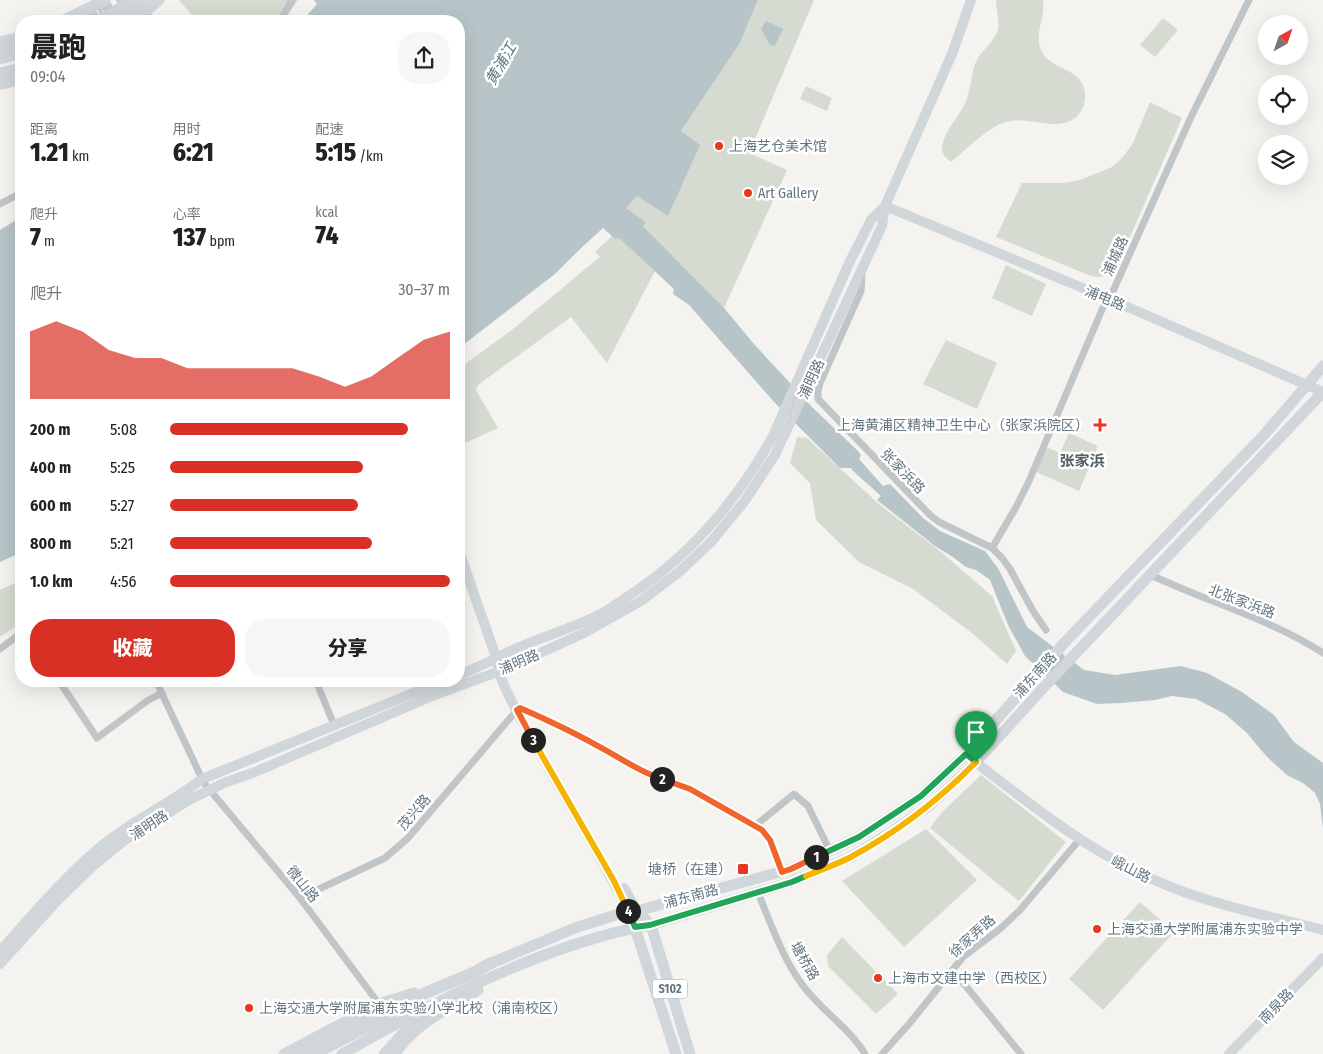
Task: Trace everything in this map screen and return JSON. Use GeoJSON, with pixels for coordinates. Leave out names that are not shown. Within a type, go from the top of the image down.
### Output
{"type":"FeatureCollection","features":[{"type":"Feature","properties":{"kind":"highway"},"geometry":{"type":"LineString","coordinates":[[0,44],[15,42]]}},
{"type":"Feature","properties":{"kind":"highway"},"geometry":{"type":"LineString","coordinates":[[0,50],[15,43]]}},
{"type":"Feature","properties":{"kind":"highway"},"geometry":{"type":"LineString","coordinates":[[0,81],[15,77]]}},
{"type":"Feature","properties":{"kind":"highway"},"geometry":{"type":"LineString","coordinates":[[298,1054],[376,1009],[475,972],[491,963]]}},
{"type":"Feature","properties":{"kind":"highway"},"geometry":{"type":"LineString","coordinates":[[385,1054],[404,1033],[455,995]]}},
{"type":"Feature","properties":{"kind":"main road"},"geometry":{"type":"LineString","coordinates":[[74,15],[105,0]]}},
{"type":"Feature","properties":{"kind":"main road"},"geometry":{"type":"LineString","coordinates":[[117,15],[159,0]]}},
{"type":"Feature","properties":{"kind":"main road","name":"浦明路"},"geometry":{"type":"LineString","coordinates":[[465,672],[602,614],[646,585],[673,564],[713,523],[776,440],[813,375],[882,226],[885,206],[952,54],[971,0]]}},
{"type":"Feature","properties":{"kind":"main road"},"geometry":{"type":"LineString","coordinates":[[125,15],[141,6]]}},
{"type":"Feature","properties":{"kind":"main road"},"geometry":{"type":"LineString","coordinates":[[0,59],[15,55]]}},
{"type":"Feature","properties":{"kind":"main road"},"geometry":{"type":"LineString","coordinates":[[0,59],[15,58]]}},
{"type":"Feature","properties":{"kind":"main road"},"geometry":{"type":"LineString","coordinates":[[0,73],[15,75]]}},
{"type":"Feature","properties":{"kind":"main road"},"geometry":{"type":"LineString","coordinates":[[0,88],[15,79]]}},
{"type":"Feature","properties":{"kind":"main road","name":"浦明路"},"geometry":{"type":"LineString","coordinates":[[465,683],[586,632],[641,601],[679,572],[711,542],[744,502],[775,455],[776,440],[803,366],[870,220],[885,206]]}},
{"type":"Feature","properties":{"kind":"main road","name":"浦电路"},"geometry":{"type":"LineString","coordinates":[[885,206],[1107,298],[1323,392]]}},
{"type":"Feature","properties":{"kind":"main road","name":"浦东南路"},"geometry":{"type":"LineString","coordinates":[[315,1054],[379,1020],[476,975],[491,963],[575,928],[791,869],[859,837],[921,796],[966,754],[1066,641],[1262,436],[1323,366]]}},
{"type":"Feature","properties":{"kind":"main road","name":"浦东南路"},"geometry":{"type":"LineString","coordinates":[[342,1054],[517,965],[582,942],[635,927],[650,925],[792,882],[849,858],[882,838],[930,805],[976,762],[1043,688],[1323,392]]}},
{"type":"Feature","properties":{"kind":"main road"},"geometry":{"type":"LineString","coordinates":[[465,568],[500,670],[519,709],[633,911],[650,925]]}},
{"type":"Feature","properties":{"kind":"main road","name":"浦明路"},"geometry":{"type":"LineString","coordinates":[[0,950],[50,896],[93,854],[122,832],[185,792],[334,724],[428,687]]}},
{"type":"Feature","properties":{"kind":"main road","name":"浦明路"},"geometry":{"type":"LineString","coordinates":[[0,964],[58,900],[92,867],[125,840],[189,800],[205,784],[255,772],[455,687]]}},
{"type":"Feature","properties":{"kind":"main road","name":"峨山路"},"geometry":{"type":"LineString","coordinates":[[966,754],[1080,839],[1124,866],[1171,887],[1235,908],[1323,930]]}},
{"type":"Feature","properties":{"kind":"main road"},"geometry":{"type":"LineString","coordinates":[[633,911],[635,927]]}},
{"type":"Feature","properties":{"kind":"main road","name":"S102"},"geometry":{"type":"LineString","coordinates":[[650,925],[690,1054]]}},
{"type":"Feature","properties":{"kind":"main road","name":"S102"},"geometry":{"type":"LineString","coordinates":[[635,927],[676,1054]]}},
{"type":"Feature","properties":{"kind":"main road","name":"南泉路"},"geometry":{"type":"LineString","coordinates":[[1230,1054],[1323,958]]}},
{"type":"Feature","properties":{"kind":"main road","name":"浦东南路"},"geometry":{"type":"LineString","coordinates":[[395,1054],[405,1041],[425,1023],[517,965]]}},
{"type":"Feature","properties":{"kind":"main road"},"geometry":{"type":"LineString","coordinates":[[284,1054],[376,1009]]}},
{"type":"Feature","properties":{"kind":"street"},"geometry":{"type":"LineString","coordinates":[[283,15],[292,0]]}},
{"type":"Feature","properties":{"kind":"street","name":"浦城路"},"geometry":{"type":"LineString","coordinates":[[992,548],[1015,509],[1107,298],[1114,289],[1191,117],[1249,0]]}},
{"type":"Feature","properties":{"kind":"street"},"geometry":{"type":"LineString","coordinates":[[0,204],[15,196]]}},
{"type":"Feature","properties":{"kind":"street","name":"张家浜路"},"geometry":{"type":"LineString","coordinates":[[862,270],[861,292],[820,382],[818,400],[938,522],[992,548],[1010,569],[1032,611],[1046,630]]}},
{"type":"Feature","properties":{"kind":"street","name":"北张家浜路"},"geometry":{"type":"LineString","coordinates":[[1151,575],[1202,598],[1280,629],[1323,654]]}},
{"type":"Feature","properties":{"kind":"street"},"geometry":{"type":"LineString","coordinates":[[0,649],[15,638]]}},
{"type":"Feature","properties":{"kind":"street"},"geometry":{"type":"LineString","coordinates":[[63,687],[97,738],[146,701],[162,693]]}},
{"type":"Feature","properties":{"kind":"street","name":"微山路"},"geometry":{"type":"LineString","coordinates":[[159,687],[205,784],[300,898],[376,1009]]}},
{"type":"Feature","properties":{"kind":"street"},"geometry":{"type":"LineString","coordinates":[[319,687],[334,724]]}},
{"type":"Feature","properties":{"kind":"street"},"geometry":{"type":"LineString","coordinates":[[519,709],[563,727],[643,773],[690,789],[762,830],[770,840],[782,872]]}},
{"type":"Feature","properties":{"kind":"street","name":"茂兴路"},"geometry":{"type":"LineString","coordinates":[[300,898],[385,858],[408,838],[519,709]]}},
{"type":"Feature","properties":{"kind":"street"},"geometry":{"type":"LineString","coordinates":[[755,826],[794,794],[808,806],[830,851]]}},
{"type":"Feature","properties":{"kind":"street","name":"徐家弄路"},"geometry":{"type":"LineString","coordinates":[[882,1054],[910,1024],[966,954],[1001,928],[1020,910],[1080,839]]}},
{"type":"Feature","properties":{"kind":"street","name":"塘桥路"},"geometry":{"type":"LineString","coordinates":[[758,892],[778,939],[801,983],[854,1038],[865,1054]]}},
{"type":"Feature","properties":{"kind":"street"},"geometry":{"type":"LineString","coordinates":[[951,972],[965,985],[1021,1054]]}},
{"type":"Feature","properties":{"kind":"shaded area"},"geometry":{"type":"Polygon","coordinates":[[[179,0],[298,0],[288,15],[192,15],[179,0]]]}},
{"type":"Feature","properties":{"kind":"shaded area"},"geometry":{"type":"Polygon","coordinates":[[[758,0],[814,0],[749,153],[787,170],[724,308],[643,226],[646,222],[625,208],[637,196],[668,215],[681,131],[740,43],[758,0]]]}},
{"type":"Feature","properties":{"kind":"shaded area"},"geometry":{"type":"Polygon","coordinates":[[[996,0],[1043,0],[1043,13],[1039,33],[1042,52],[1052,63],[1078,78],[1085,92],[1084,104],[1079,114],[1065,123],[1056,124],[1019,120],[1002,123],[986,132],[951,162],[942,152],[942,147],[950,127],[966,102],[976,62],[998,30],[996,0]]]}},
{"type":"Feature","properties":{"kind":"shaded area"},"geometry":{"type":"Polygon","coordinates":[[[1163,18],[1178,30],[1155,57],[1140,45],[1163,18]]]}},
{"type":"Feature","properties":{"kind":"shaded area"},"geometry":{"type":"Polygon","coordinates":[[[806,86],[832,98],[827,111],[800,99],[806,86]]]}},
{"type":"Feature","properties":{"kind":"shaded area"},"geometry":{"type":"Polygon","coordinates":[[[1150,102],[1182,118],[1116,269],[1113,272],[1105,276],[1091,276],[996,237],[1022,183],[1064,183],[1080,180],[1112,167],[1123,157],[1133,143],[1150,102]]]}},
{"type":"Feature","properties":{"kind":"shaded area"},"geometry":{"type":"Polygon","coordinates":[[[612,236],[619,238],[655,271],[607,363],[571,317],[478,385],[476,390],[498,428],[465,443],[465,364],[513,329],[600,257],[595,252],[612,236]]]}},
{"type":"Feature","properties":{"kind":"shaded area"},"geometry":{"type":"Polygon","coordinates":[[[1006,265],[1046,284],[1032,316],[992,298],[1006,265]]]}},
{"type":"Feature","properties":{"kind":"shaded area"},"geometry":{"type":"Polygon","coordinates":[[[946,340],[997,363],[977,409],[923,384],[946,340]]]}},
{"type":"Feature","properties":{"kind":"shaded area"},"geometry":{"type":"Polygon","coordinates":[[[1069,433],[1098,446],[1079,491],[1036,472],[1046,447],[1060,453],[1069,433]]]}},
{"type":"Feature","properties":{"kind":"shaded area"},"geometry":{"type":"Polygon","coordinates":[[[797,437],[807,438],[880,505],[941,552],[992,596],[1016,651],[1007,664],[972,633],[913,589],[859,562],[816,520],[810,483],[790,463],[797,437]]]}},
{"type":"Feature","properties":{"kind":"shaded area"},"geometry":{"type":"Polygon","coordinates":[[[15,583],[15,627],[0,637],[0,590],[15,583]]]}},
{"type":"Feature","properties":{"kind":"shaded area"},"geometry":{"type":"Polygon","coordinates":[[[981,775],[1066,842],[1019,901],[930,828],[941,813],[981,775]]]}},
{"type":"Feature","properties":{"kind":"shaded area"},"geometry":{"type":"Polygon","coordinates":[[[926,829],[977,880],[904,947],[842,881],[926,829]]]}},
{"type":"Feature","properties":{"kind":"shaded area"},"geometry":{"type":"Polygon","coordinates":[[[1140,902],[1174,932],[1103,1010],[1069,979],[1140,902]]]}},
{"type":"Feature","properties":{"kind":"shaded area"},"geometry":{"type":"Polygon","coordinates":[[[842,937],[898,994],[876,1014],[828,966],[827,955],[842,937]]]}},
{"type":"Feature","properties":{"kind":"water","name":"黄浦江"},"geometry":{"type":"Polygon","coordinates":[[[314,0],[758,0],[740,43],[681,131],[700,145],[668,216],[637,196],[626,208],[646,222],[643,226],[724,308],[754,344],[814,409],[858,451],[861,455],[859,459],[883,486],[890,484],[923,518],[940,531],[985,551],[998,568],[1027,627],[1084,670],[1115,675],[1181,666],[1207,673],[1242,692],[1274,715],[1294,742],[1323,763],[1323,829],[1320,804],[1315,793],[1303,783],[1287,775],[1267,757],[1246,732],[1225,714],[1196,699],[1172,696],[1155,700],[1097,704],[1063,692],[1025,656],[1008,625],[990,580],[976,570],[966,567],[935,546],[877,500],[881,496],[851,468],[840,468],[774,402],[689,305],[673,294],[674,289],[619,238],[615,239],[603,228],[555,274],[465,343],[465,15],[307,15],[317,4],[314,0]]]}},
{"type":"Feature","properties":{"kind":"water"},"geometry":{"type":"Polygon","coordinates":[[[766,21],[783,29],[775,46],[769,44],[761,29],[766,21]]]}},
{"type":"Feature","properties":{"kind":"water"},"geometry":{"type":"Polygon","coordinates":[[[15,221],[15,555],[0,562],[0,230],[15,221]]]}},
{"type":"Feature","properties":{"kind":"tunnel"},"geometry":{"type":"LineString","coordinates":[[99,15],[121,0]]}},
{"type":"Feature","properties":{"kind":"tunnel"},"geometry":{"type":"LineString","coordinates":[[96,15],[103,12]]}},
{"type":"Feature","properties":{"kind":"place","name":"上海艺仓美术馆"},"geometry":{"type":"Point","coordinates":[719,146]}},
{"type":"Feature","properties":{"kind":"place","name":"Art Gallery"},"geometry":{"type":"Point","coordinates":[748,193]}},
{"type":"Feature","properties":{"kind":"place","name":"上海黄浦区精神卫生中心（张家浜院区）"},"geometry":{"type":"Point","coordinates":[1100,425]}},
{"type":"Feature","properties":{"kind":"place","name":"塘桥（在建）"},"geometry":{"type":"Point","coordinates":[743,869]}},
{"type":"Feature","properties":{"kind":"place","name":"上海交通大学附属浦东实验中学"},"geometry":{"type":"Point","coordinates":[1097,929]}},
{"type":"Feature","properties":{"kind":"place","name":"上海市文建中学（西校区）"},"geometry":{"type":"Point","coordinates":[878,978]}},
{"type":"Feature","properties":{"kind":"place","name":"上海交通大学附属浦东实验小学北校（浦南校区）"},"geometry":{"type":"Point","coordinates":[249,1008]}},
{"type":"Feature","properties":{"kind":"district","name":"张家浜"},"geometry":{"type":"Point","coordinates":[1082,461]}},
{"type":"Feature","properties":{"kind":"route"},"geometry":{"type":"LineString","coordinates":[[520,708],[555,723],[610,752],[643,773],[690,789],[762,830],[770,840],[782,872],[859,837],[921,796],[966,754],[976,762],[930,805],[890,833],[849,858],[792,882],[650,925],[635,927],[614,881],[557,785],[517,710],[520,708]]}}]}
